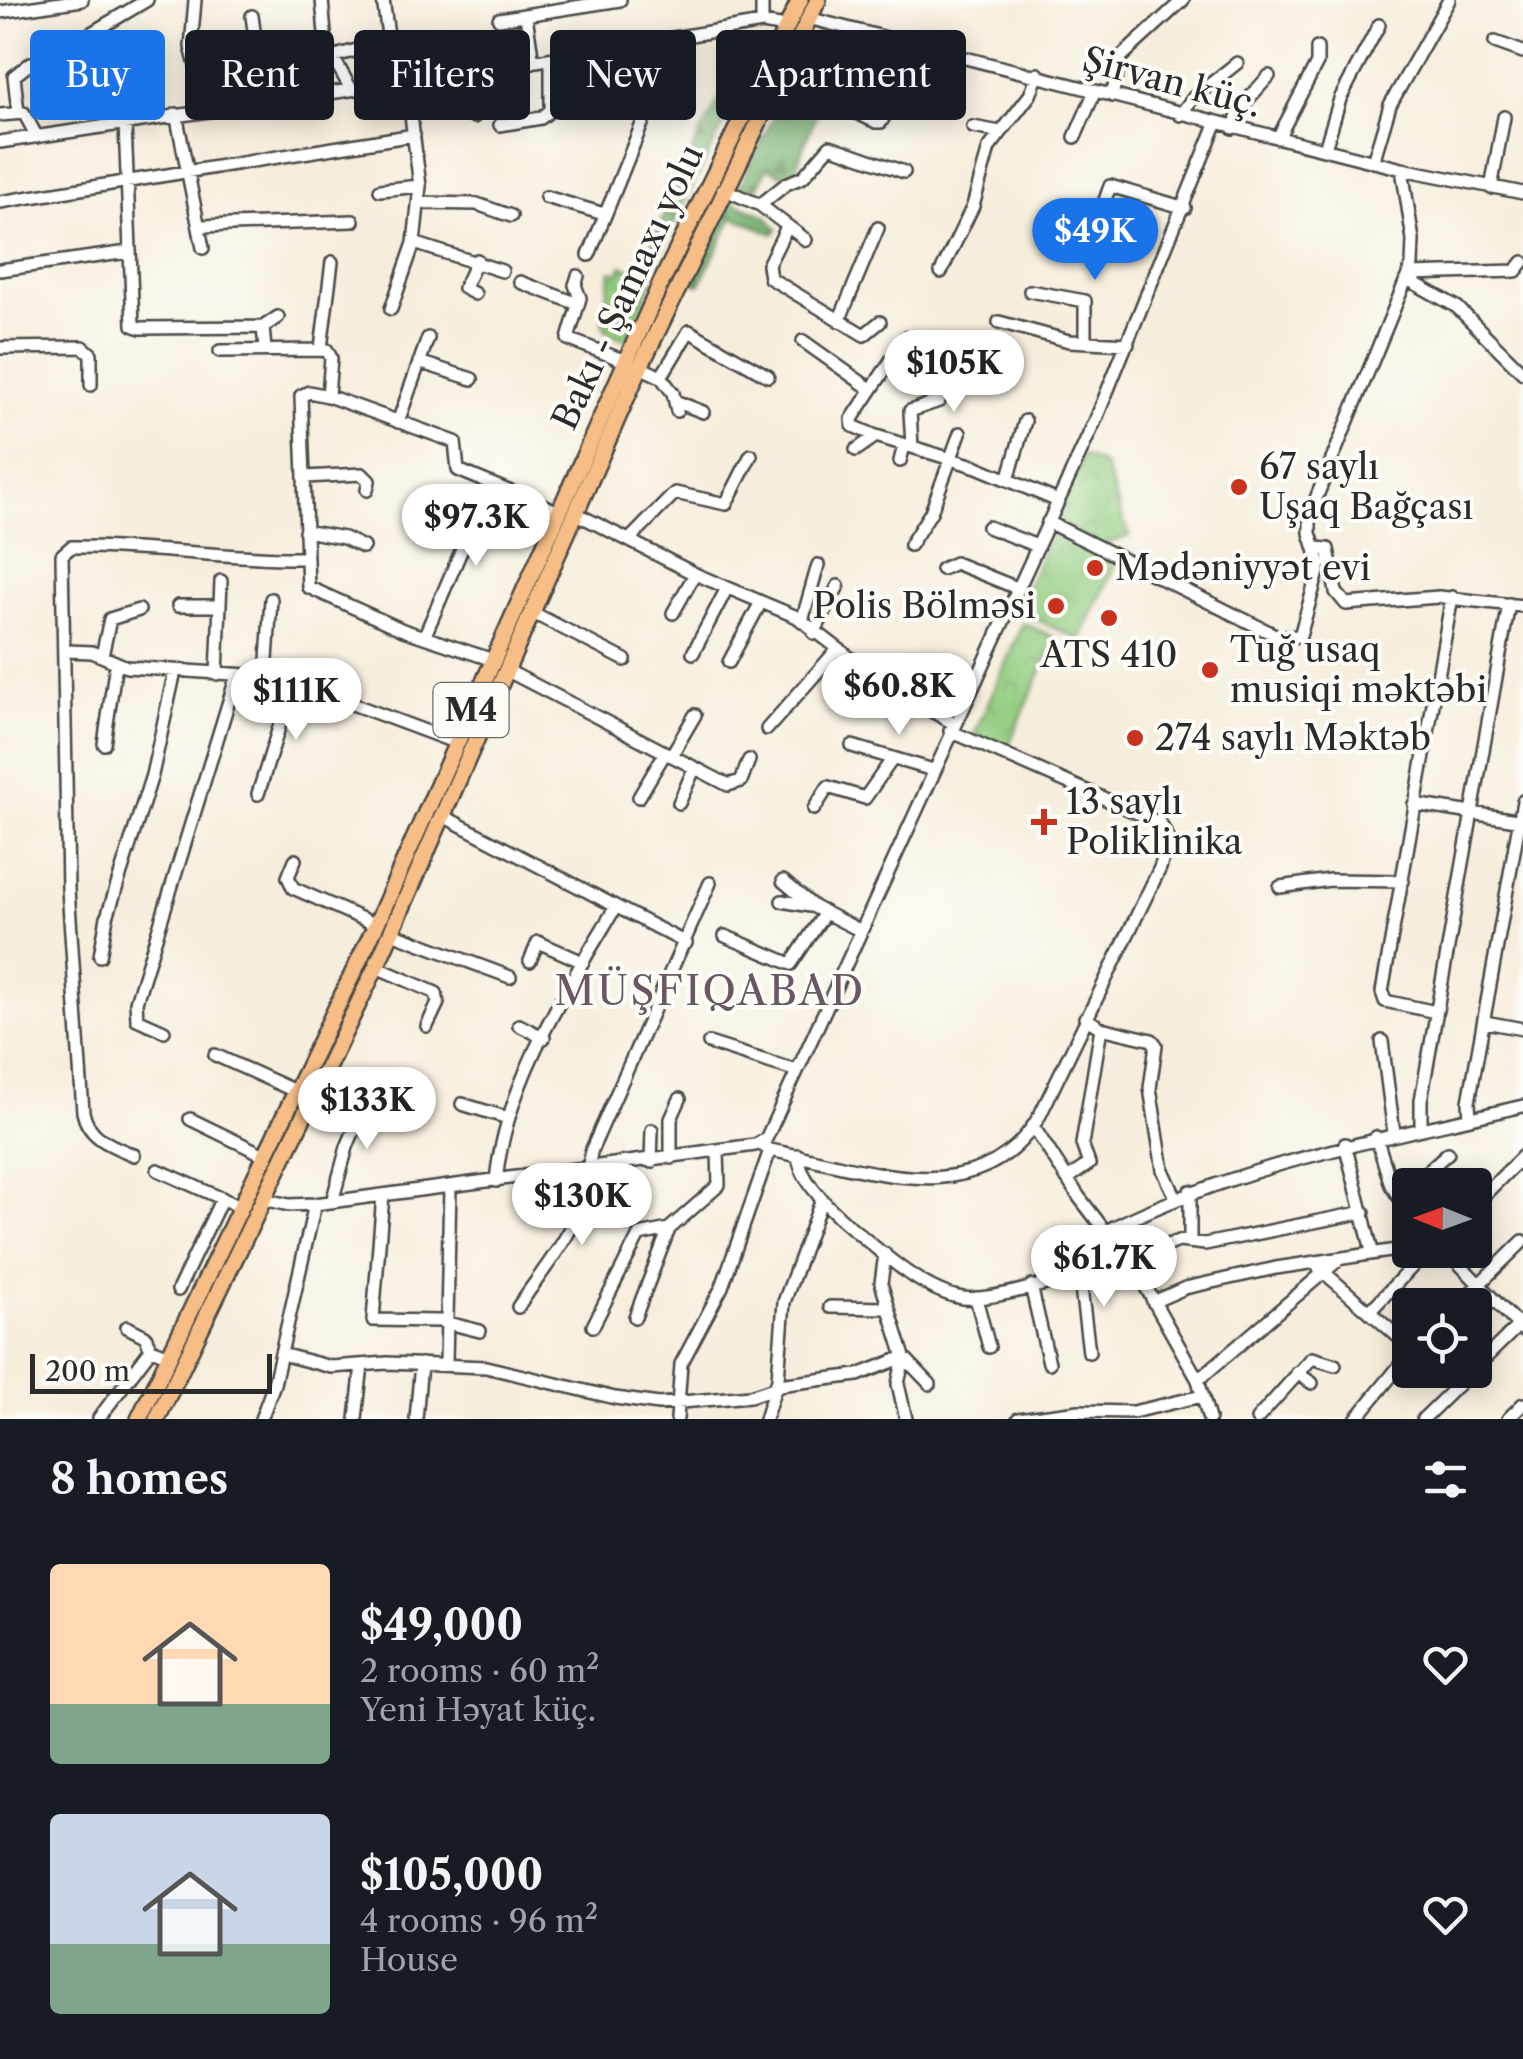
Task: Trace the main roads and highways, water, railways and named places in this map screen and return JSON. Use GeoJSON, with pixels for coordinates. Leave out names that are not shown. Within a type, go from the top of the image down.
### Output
{"type":"FeatureCollection","features":[{"type":"Feature","properties":{"kind":"highway","name":"Bakı - Şamaxı yolu"},"geometry":{"type":"LineString","coordinates":[[157,1419],[376,967],[384,929],[456,742],[531,612],[632,364],[800,0]]}},
{"type":"Feature","properties":{"kind":"highway","name":"Bakı - Şamaxı yolu"},"geometry":{"type":"LineString","coordinates":[[139,1419],[297,1092],[443,816],[557,511],[818,0]]}},
{"type":"Feature","properties":{"kind":"place","name":"67 saylı Uşaq Bağçası"},"geometry":{"type":"Point","coordinates":[1239,487]}},
{"type":"Feature","properties":{"kind":"place","name":"Mədəniyyət evi"},"geometry":{"type":"Point","coordinates":[1095,568]}},
{"type":"Feature","properties":{"kind":"place","name":"Polis Bölməsi"},"geometry":{"type":"Point","coordinates":[1056,606]}},
{"type":"Feature","properties":{"kind":"place","name":"ATS 410"},"geometry":{"type":"Point","coordinates":[1109,618]}},
{"type":"Feature","properties":{"kind":"place","name":"Tuğ usaq musiqi məktəbi"},"geometry":{"type":"Point","coordinates":[1210,670]}},
{"type":"Feature","properties":{"kind":"place","name":"274 saylı Məktəb"},"geometry":{"type":"Point","coordinates":[1135,738]}},
{"type":"Feature","properties":{"kind":"place","name":"13 saylı Poliklinika"},"geometry":{"type":"Point","coordinates":[1044,822]}},
{"type":"Feature","properties":{"kind":"district","name":"MÜŞFIQABAD"},"geometry":{"type":"Point","coordinates":[710,991]}}]}
